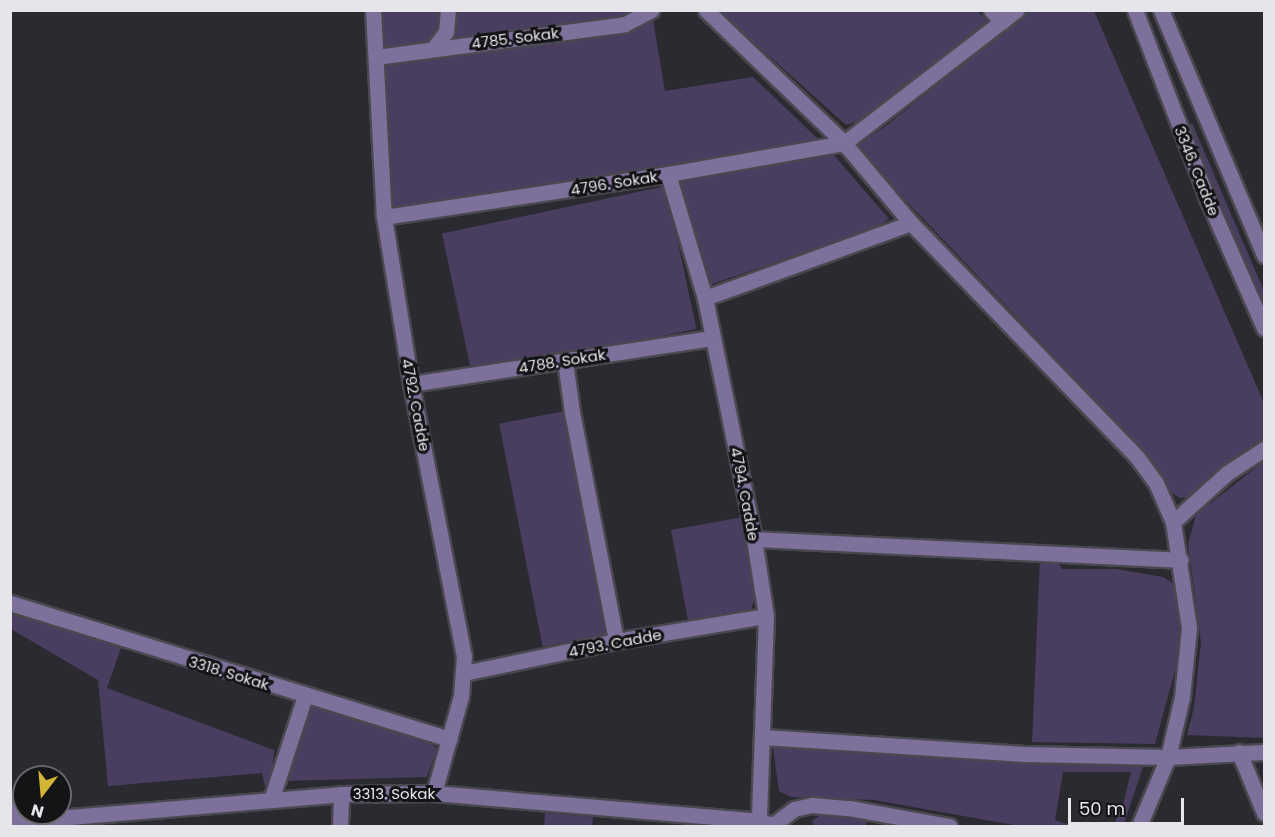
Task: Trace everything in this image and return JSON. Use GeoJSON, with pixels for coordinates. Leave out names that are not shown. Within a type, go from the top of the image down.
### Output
{"type":"FeatureCollection","features":[{"type":"Feature","properties":{"kind":"street","name":"4792. Cadde"},"geometry":{"type":"LineString","coordinates":[[373,10],[384,217],[411,384],[462,641],[464,673],[461,696],[434,793]]}},
{"type":"Feature","properties":{"kind":"street"},"geometry":{"type":"LineString","coordinates":[[432,49],[446,32],[448,10]]}},
{"type":"Feature","properties":{"kind":"street","name":"4785. Sokak"},"geometry":{"type":"LineString","coordinates":[[376,57],[625,24],[651,10]]}},
{"type":"Feature","properties":{"kind":"street"},"geometry":{"type":"LineString","coordinates":[[706,10],[844,143],[911,223],[1137,457],[1156,483],[1173,522],[1180,560],[1189,628],[1188,662],[1168,757],[1139,826]]}},
{"type":"Feature","properties":{"kind":"street"},"geometry":{"type":"LineString","coordinates":[[991,10],[1002,22]]}},
{"type":"Feature","properties":{"kind":"street"},"geometry":{"type":"LineString","coordinates":[[844,143],[1017,10]]}},
{"type":"Feature","properties":{"kind":"street","name":"3346. Cadde"},"geometry":{"type":"LineString","coordinates":[[1135,10],[1207,198],[1264,328]]}},
{"type":"Feature","properties":{"kind":"street","name":"3346. Cadde"},"geometry":{"type":"LineString","coordinates":[[1161,10],[1264,255]]}},
{"type":"Feature","properties":{"kind":"street","name":"4796. Sokak"},"geometry":{"type":"LineString","coordinates":[[384,217],[668,174],[844,143]]}},
{"type":"Feature","properties":{"kind":"street","name":"4794. Cadde"},"geometry":{"type":"LineString","coordinates":[[668,174],[705,298],[754,538],[766,616],[763,737],[770,824]]}},
{"type":"Feature","properties":{"kind":"street"},"geometry":{"type":"LineString","coordinates":[[705,298],[911,223]]}},
{"type":"Feature","properties":{"kind":"street","name":"4788. Sokak"},"geometry":{"type":"LineString","coordinates":[[411,384],[713,338]]}},
{"type":"Feature","properties":{"kind":"street"},"geometry":{"type":"LineString","coordinates":[[565,361],[572,412],[616,641]]}},
{"type":"Feature","properties":{"kind":"street"},"geometry":{"type":"LineString","coordinates":[[1173,522],[1227,473],[1264,449]]}},
{"type":"Feature","properties":{"kind":"street"},"geometry":{"type":"LineString","coordinates":[[754,538],[1180,560]]}},
{"type":"Feature","properties":{"kind":"street","name":"3318. Sokak"},"geometry":{"type":"LineString","coordinates":[[10,603],[449,739]]}},
{"type":"Feature","properties":{"kind":"street","name":"4793. Cadde"},"geometry":{"type":"LineString","coordinates":[[464,673],[616,641],[766,616]]}},
{"type":"Feature","properties":{"kind":"street"},"geometry":{"type":"LineString","coordinates":[[271,800],[305,696]]}},
{"type":"Feature","properties":{"kind":"street"},"geometry":{"type":"LineString","coordinates":[[763,737],[1024,754],[1168,757],[1264,752]]}},
{"type":"Feature","properties":{"kind":"street"},"geometry":{"type":"LineString","coordinates":[[1239,752],[1264,813]]}},
{"type":"Feature","properties":{"kind":"street","name":"3313. Sokak"},"geometry":{"type":"LineString","coordinates":[[72,819],[341,794],[434,793],[770,824]]}},
{"type":"Feature","properties":{"kind":"street"},"geometry":{"type":"LineString","coordinates":[[340,826],[341,794]]}},
{"type":"Feature","properties":{"kind":"street"},"geometry":{"type":"LineString","coordinates":[[770,824],[794,809],[812,805],[849,808],[949,826]]}},
{"type":"Feature","properties":{"kind":"shaded area"},"geometry":{"type":"Polygon","coordinates":[[[374,11],[444,11],[440,33],[428,45],[378,50],[374,11]]]}},
{"type":"Feature","properties":{"kind":"shaded area"},"geometry":{"type":"Polygon","coordinates":[[[452,11],[638,11],[626,17],[445,44],[452,11]]]}},
{"type":"Feature","properties":{"kind":"shaded area"},"geometry":{"type":"Polygon","coordinates":[[[719,11],[977,11],[987,21],[861,120],[846,125],[719,11]]]}},
{"type":"Feature","properties":{"kind":"shaded area"},"geometry":{"type":"Polygon","coordinates":[[[1029,11],[1094,11],[1264,403],[1264,440],[1213,473],[1188,497],[1180,498],[1168,491],[1158,471],[1132,438],[855,147],[886,126],[1029,11]]]}},
{"type":"Feature","properties":{"kind":"shaded area"},"geometry":{"type":"Polygon","coordinates":[[[653,20],[665,91],[753,77],[819,140],[457,202],[390,207],[380,61],[565,40],[653,20]]]}},
{"type":"Feature","properties":{"kind":"shaded area"},"geometry":{"type":"Polygon","coordinates":[[[1192,123],[1264,291],[1264,309],[1186,128],[1192,123]]]}},
{"type":"Feature","properties":{"kind":"shaded area"},"geometry":{"type":"Polygon","coordinates":[[[832,153],[889,219],[876,228],[709,285],[677,179],[832,153]]]}},
{"type":"Feature","properties":{"kind":"shaded area"},"geometry":{"type":"Polygon","coordinates":[[[666,186],[696,329],[472,376],[442,234],[666,186]]]}},
{"type":"Feature","properties":{"kind":"shaded area"},"geometry":{"type":"Polygon","coordinates":[[[565,411],[608,634],[543,647],[499,424],[565,411]]]}},
{"type":"Feature","properties":{"kind":"shaded area"},"geometry":{"type":"Polygon","coordinates":[[[1264,461],[1264,738],[1187,735],[1194,707],[1201,643],[1188,544],[1196,515],[1264,461]]]}},
{"type":"Feature","properties":{"kind":"shaded area"},"geometry":{"type":"Polygon","coordinates":[[[744,517],[754,586],[754,601],[751,609],[688,620],[671,530],[744,517]]]}},
{"type":"Feature","properties":{"kind":"shaded area"},"geometry":{"type":"Polygon","coordinates":[[[1040,559],[1057,560],[1062,569],[1116,569],[1163,577],[1174,584],[1180,631],[1176,667],[1155,744],[1032,742],[1040,559]]]}},
{"type":"Feature","properties":{"kind":"shaded area"},"geometry":{"type":"Polygon","coordinates":[[[11,609],[118,644],[121,648],[107,688],[274,750],[271,786],[265,787],[262,773],[108,786],[98,680],[11,629],[11,609]]]}},
{"type":"Feature","properties":{"kind":"shaded area"},"geometry":{"type":"Polygon","coordinates":[[[312,707],[426,739],[437,749],[427,777],[284,781],[312,707]]]}},
{"type":"Feature","properties":{"kind":"shaded area"},"geometry":{"type":"Polygon","coordinates":[[[773,747],[1143,767],[1123,826],[1113,826],[1123,805],[1131,772],[1063,772],[1055,820],[1072,826],[1020,826],[874,800],[791,797],[779,791],[773,747]]]}},
{"type":"Feature","properties":{"kind":"shaded area"},"geometry":{"type":"Polygon","coordinates":[[[545,813],[593,817],[592,826],[544,826],[545,813]]]}},
{"type":"Feature","properties":{"kind":"shaded area"},"geometry":{"type":"Polygon","coordinates":[[[822,814],[867,821],[865,826],[814,826],[812,821],[822,814]]]}}]}
